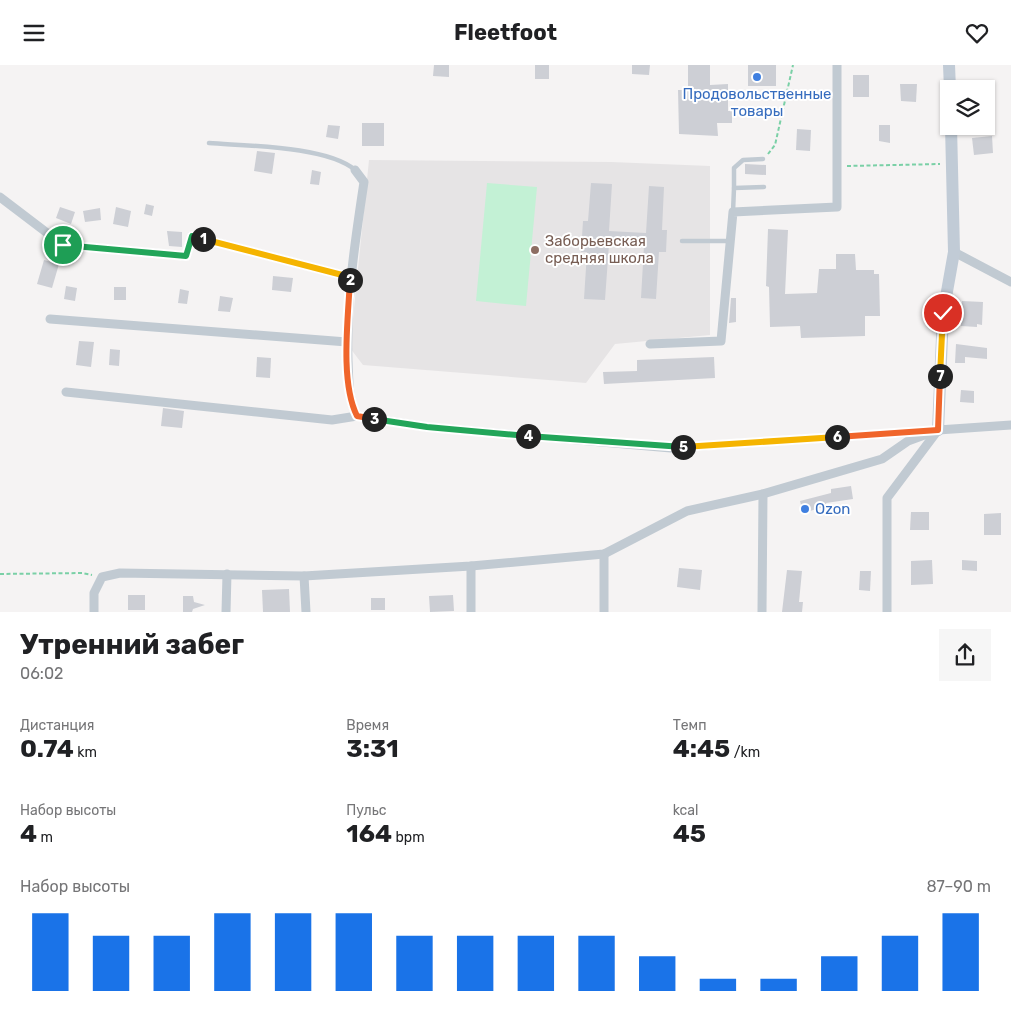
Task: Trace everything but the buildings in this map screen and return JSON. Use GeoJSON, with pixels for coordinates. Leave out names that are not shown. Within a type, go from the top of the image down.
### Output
{"type":"FeatureCollection","features":[{"type":"Feature","properties":{"kind":"street"},"geometry":{"type":"LineString","coordinates":[[650,344],[721,341],[733,212],[837,207],[837,65]]}},
{"type":"Feature","properties":{"kind":"street"},"geometry":{"type":"LineString","coordinates":[[949,65],[950,80]]}},
{"type":"Feature","properties":{"kind":"street"},"geometry":{"type":"LineString","coordinates":[[886,612],[887,498],[938,430],[943,313],[954,252],[951,135]]}},
{"type":"Feature","properties":{"kind":"street"},"geometry":{"type":"LineString","coordinates":[[355,170],[364,182],[350,277],[347,342],[349,401],[357,416]]}},
{"type":"Feature","properties":{"kind":"street"},"geometry":{"type":"LineString","coordinates":[[0,197],[63,245],[186,256],[192,236],[350,277]]}},
{"type":"Feature","properties":{"kind":"street"},"geometry":{"type":"LineString","coordinates":[[954,252],[1011,282]]}},
{"type":"Feature","properties":{"kind":"street"},"geometry":{"type":"LineString","coordinates":[[50,319],[347,342]]}},
{"type":"Feature","properties":{"kind":"street"},"geometry":{"type":"LineString","coordinates":[[66,392],[332,420],[357,416],[427,427],[671,448],[1011,425]]}},
{"type":"Feature","properties":{"kind":"street"},"geometry":{"type":"LineString","coordinates":[[94,612],[94,593],[102,577],[120,573],[304,576],[471,566],[604,554],[687,511],[763,494],[882,459],[908,441],[938,430]]}},
{"type":"Feature","properties":{"kind":"street"},"geometry":{"type":"LineString","coordinates":[[762,612],[763,494]]}},
{"type":"Feature","properties":{"kind":"street"},"geometry":{"type":"LineString","coordinates":[[604,554],[604,612]]}},
{"type":"Feature","properties":{"kind":"street"},"geometry":{"type":"LineString","coordinates":[[471,566],[472,612]]}},
{"type":"Feature","properties":{"kind":"street"},"geometry":{"type":"LineString","coordinates":[[226,574],[226,612]]}},
{"type":"Feature","properties":{"kind":"street"},"geometry":{"type":"LineString","coordinates":[[304,576],[306,612]]}},
{"type":"Feature","properties":{"kind":"lane"},"geometry":{"type":"LineString","coordinates":[[209,143],[315,153],[346,162],[355,170]]}},
{"type":"Feature","properties":{"kind":"lane"},"geometry":{"type":"LineString","coordinates":[[733,212],[734,168],[744,160],[763,159]]}},
{"type":"Feature","properties":{"kind":"lane"},"geometry":{"type":"LineString","coordinates":[[734,188],[764,187]]}},
{"type":"Feature","properties":{"kind":"lane"},"geometry":{"type":"LineString","coordinates":[[682,241],[730,241]]}},
{"type":"Feature","properties":{"kind":"path"},"geometry":{"type":"LineString","coordinates":[[763,159],[776,145],[793,65]]}},
{"type":"Feature","properties":{"kind":"path"},"geometry":{"type":"LineString","coordinates":[[837,167],[952,164]]}},
{"type":"Feature","properties":{"kind":"path"},"geometry":{"type":"LineString","coordinates":[[0,573],[82,573]]}},
{"type":"Feature","properties":{"kind":"shaded area","name":"Заборьевская средняя школа"},"geometry":{"type":"Polygon","coordinates":[[[369,160],[611,162],[710,166],[710,335],[615,344],[586,383],[363,365],[350,348],[369,160]]]}},
{"type":"Feature","properties":{"kind":"green space"},"geometry":{"type":"Polygon","coordinates":[[[487,183],[537,187],[526,306],[476,301],[487,183]]]}},
{"type":"Feature","properties":{"kind":"place","name":"Продовольственные товары"},"geometry":{"type":"Point","coordinates":[757,77]}},
{"type":"Feature","properties":{"kind":"place","name":"Заборьевская средняя школа"},"geometry":{"type":"Point","coordinates":[535,250]}},
{"type":"Feature","properties":{"kind":"place","name":"Ozon"},"geometry":{"type":"Point","coordinates":[805,509]}},
{"type":"Feature","properties":{"kind":"route"},"geometry":{"type":"LineString","coordinates":[[63,245],[186,256],[192,236],[350,277],[347,342],[349,401],[357,416],[427,427],[671,448],[938,430],[943,313]]}}]}
